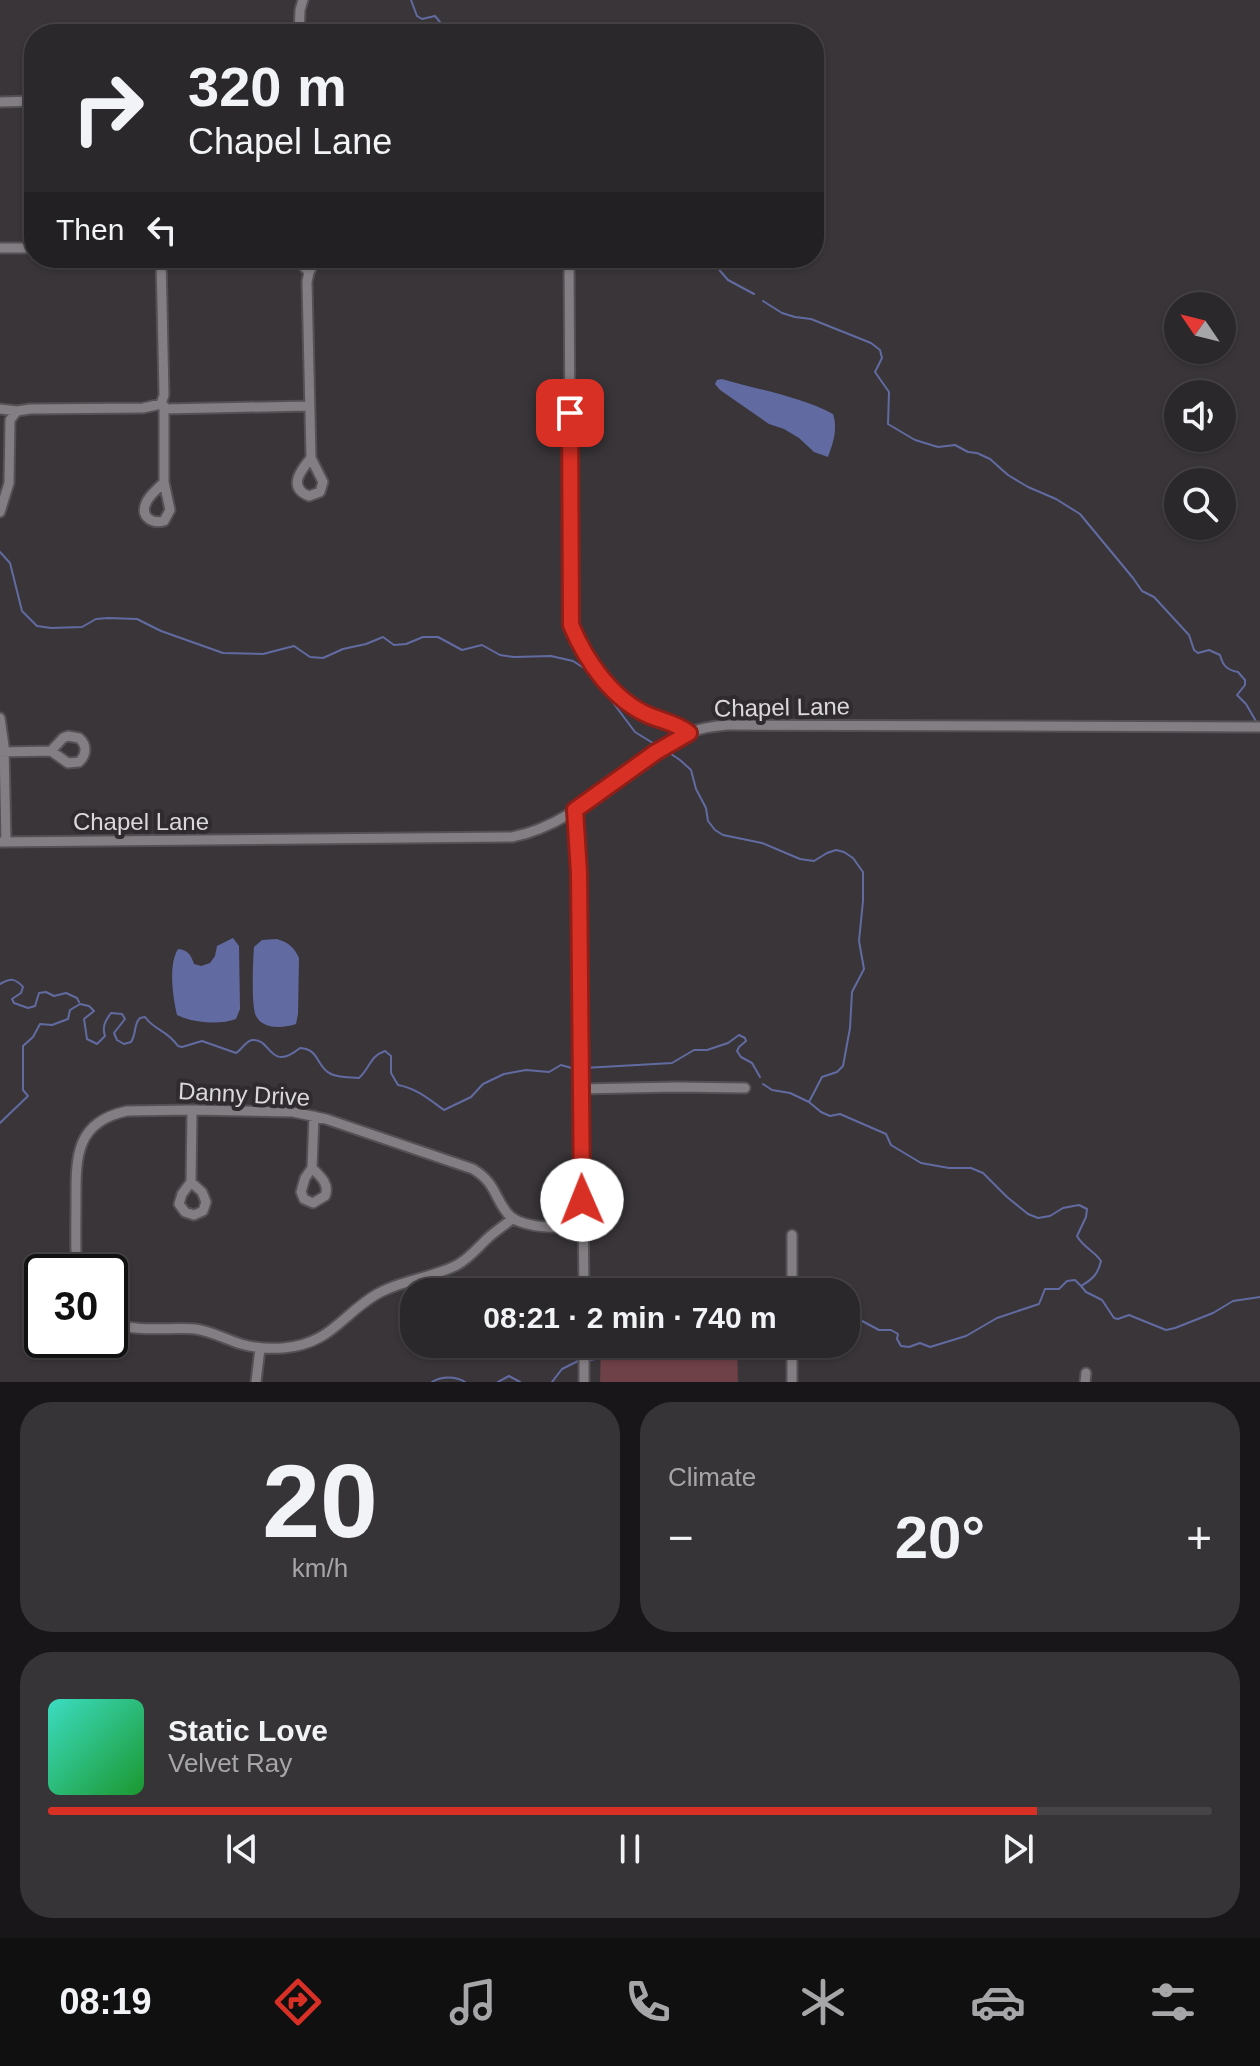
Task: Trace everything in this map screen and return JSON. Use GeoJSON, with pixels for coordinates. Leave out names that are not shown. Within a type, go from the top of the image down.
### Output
{"type":"FeatureCollection","features":[{"type":"Feature","properties":{"kind":"street"},"geometry":{"type":"LineString","coordinates":[[299,24],[303,0]]}},
{"type":"Feature","properties":{"kind":"street"},"geometry":{"type":"LineString","coordinates":[[0,102],[24,101]]}},
{"type":"Feature","properties":{"kind":"street"},"geometry":{"type":"LineString","coordinates":[[0,248],[24,248]]}},
{"type":"Feature","properties":{"kind":"street"},"geometry":{"type":"LineString","coordinates":[[161,268],[164,482]]}},
{"type":"Feature","properties":{"kind":"street"},"geometry":{"type":"LineString","coordinates":[[305,268],[309,272]]}},
{"type":"Feature","properties":{"kind":"street"},"geometry":{"type":"LineString","coordinates":[[311,268],[307,282],[311,458]]}},
{"type":"Feature","properties":{"kind":"street"},"geometry":{"type":"LineString","coordinates":[[569,268],[571,625],[589,658],[622,699],[632,707],[677,724],[689,733]]}},
{"type":"Feature","properties":{"kind":"street"},"geometry":{"type":"LineString","coordinates":[[0,409],[156,407],[161,404],[164,395]]}},
{"type":"Feature","properties":{"kind":"street"},"geometry":{"type":"LineString","coordinates":[[164,409],[309,406]]}},
{"type":"Feature","properties":{"kind":"street"},"geometry":{"type":"LineString","coordinates":[[0,512],[9,483],[10,421],[17,411]]}},
{"type":"Feature","properties":{"kind":"street"},"geometry":{"type":"LineString","coordinates":[[0,417],[10,421]]}},
{"type":"Feature","properties":{"kind":"street"},"geometry":{"type":"LineString","coordinates":[[0,718],[3,842]]}},
{"type":"Feature","properties":{"kind":"street","name":"Chapel Lane"},"geometry":{"type":"LineString","coordinates":[[3,842],[512,837],[543,829],[660,749],[689,733],[710,727],[1260,727]]}},
{"type":"Feature","properties":{"kind":"street"},"geometry":{"type":"LineString","coordinates":[[2,752],[51,751]]}},
{"type":"Feature","properties":{"kind":"street"},"geometry":{"type":"LineString","coordinates":[[575,810],[579,873],[584,1278]]}},
{"type":"Feature","properties":{"kind":"street"},"geometry":{"type":"LineString","coordinates":[[580,1089],[745,1088]]}},
{"type":"Feature","properties":{"kind":"street"},"geometry":{"type":"LineString","coordinates":[[191,1182],[192,1110]]}},
{"type":"Feature","properties":{"kind":"street","name":"Danny Drive"},"geometry":{"type":"LineString","coordinates":[[77,1254],[77,1158],[90,1130],[106,1117],[127,1111],[272,1110],[314,1116],[473,1169],[491,1184],[513,1218]]}},
{"type":"Feature","properties":{"kind":"street"},"geometry":{"type":"LineString","coordinates":[[312,1168],[314,1116]]}},
{"type":"Feature","properties":{"kind":"street"},"geometry":{"type":"LineString","coordinates":[[128,1328],[207,1331],[260,1348],[296,1346],[326,1334],[375,1295],[459,1264],[513,1218],[537,1225],[582,1228]]}},
{"type":"Feature","properties":{"kind":"street"},"geometry":{"type":"LineString","coordinates":[[792,1235],[792,1278]]}},
{"type":"Feature","properties":{"kind":"street"},"geometry":{"type":"LineString","coordinates":[[256,1382],[260,1348]]}},
{"type":"Feature","properties":{"kind":"street"},"geometry":{"type":"LineString","coordinates":[[584,1358],[584,1382]]}},
{"type":"Feature","properties":{"kind":"street"},"geometry":{"type":"LineString","coordinates":[[792,1358],[792,1382]]}},
{"type":"Feature","properties":{"kind":"shaded area"},"geometry":{"type":"Polygon","coordinates":[[[601,1358],[737,1358],[738,1382],[600,1382],[601,1358]]]}},
{"type":"Feature","properties":{"kind":"water"},"geometry":{"type":"Polygon","coordinates":[[[722,379],[793,398],[833,414],[835,431],[828,457],[814,452],[799,438],[769,424],[720,390],[715,384],[722,379]]]}},
{"type":"Feature","properties":{"kind":"water"},"geometry":{"type":"Polygon","coordinates":[[[233,938],[239,946],[240,1009],[236,1019],[206,1022],[177,1015],[172,972],[178,949],[187,952],[194,964],[201,966],[210,963],[217,946],[233,938]]]}},
{"type":"Feature","properties":{"kind":"water"},"geometry":{"type":"Polygon","coordinates":[[[277,939],[291,946],[299,958],[296,1024],[280,1027],[259,1021],[254,1011],[253,994],[254,947],[262,940],[277,939]]]}},
{"type":"Feature","properties":{"kind":"waterway"},"geometry":{"type":"LineString","coordinates":[[411,0],[417,16],[422,19],[435,16],[440,24]]}},
{"type":"Feature","properties":{"kind":"waterway"},"geometry":{"type":"LineString","coordinates":[[718,268],[728,280],[754,294]]}},
{"type":"Feature","properties":{"kind":"waterway"},"geometry":{"type":"LineString","coordinates":[[763,301],[782,313],[811,319],[871,343],[880,350],[882,358],[875,372],[889,392],[888,424],[915,440],[938,447],[955,445],[990,459],[1008,475],[1080,514],[1142,591],[1154,597],[1189,635],[1194,650],[1198,653],[1209,650],[1220,655],[1226,667],[1238,672],[1245,680],[1237,695],[1257,723]]}},
{"type":"Feature","properties":{"kind":"waterway"},"geometry":{"type":"LineString","coordinates":[[0,552],[10,563],[22,611],[37,626],[82,627],[96,619],[137,619],[223,653],[263,654],[294,646],[310,657],[323,658],[383,637],[394,645],[423,637],[438,637],[462,650],[482,645],[500,655],[551,656],[573,661],[590,672],[635,732],[656,745]]}},
{"type":"Feature","properties":{"kind":"waterway"},"geometry":{"type":"LineString","coordinates":[[665,750],[691,770],[708,821],[723,835],[762,843],[800,859],[814,861],[836,850],[844,852],[863,872],[859,941],[864,969],[852,992],[843,1066],[837,1072],[822,1077],[809,1102]]}},
{"type":"Feature","properties":{"kind":"waterway"},"geometry":{"type":"LineString","coordinates":[[0,984],[13,980],[20,984],[23,987],[21,993],[12,999],[14,1003],[28,1008],[35,1006],[39,993],[46,992],[54,996],[66,993],[79,1002]]}},
{"type":"Feature","properties":{"kind":"waterway"},"geometry":{"type":"LineString","coordinates":[[0,1123],[28,1096],[23,1090],[23,1046],[33,1037],[40,1024],[52,1025],[68,1019],[70,1010],[80,1004],[94,1011],[84,1019],[87,1039],[97,1044],[105,1036],[105,1024],[111,1013],[122,1014],[125,1019],[114,1033],[117,1040],[124,1044],[131,1042],[138,1021],[145,1017],[178,1046],[202,1041],[236,1053],[252,1040],[259,1041],[276,1056],[282,1057],[300,1048],[306,1049],[315,1055],[326,1071],[341,1077],[359,1078],[373,1059],[385,1051],[391,1056],[391,1073],[398,1085],[417,1092],[444,1110],[471,1097],[483,1084],[504,1074],[526,1070],[549,1072],[561,1065],[575,1069]]}},
{"type":"Feature","properties":{"kind":"waterway"},"geometry":{"type":"LineString","coordinates":[[584,1068],[672,1063],[694,1050],[707,1050],[728,1043],[739,1035],[746,1041],[737,1051],[752,1063],[760,1077]]}},
{"type":"Feature","properties":{"kind":"waterway"},"geometry":{"type":"LineString","coordinates":[[763,1084],[809,1102],[830,1116],[840,1114],[886,1134],[891,1145],[921,1163],[971,1168],[983,1173],[1007,1197],[1038,1218],[1079,1205],[1087,1209],[1077,1236],[1101,1261],[1094,1276],[1081,1286],[1102,1300],[1114,1318],[1129,1315],[1166,1330],[1213,1313],[1233,1301],[1260,1297]]}},
{"type":"Feature","properties":{"kind":"waterway"},"geometry":{"type":"LineString","coordinates":[[860,1320],[879,1330],[891,1330],[898,1334],[901,1346],[920,1343],[930,1347],[966,1336],[997,1318],[1039,1304],[1045,1289],[1059,1289],[1067,1281],[1075,1280],[1080,1285]]}},
{"type":"Feature","properties":{"kind":"waterway"},"geometry":{"type":"LineString","coordinates":[[590,1360],[602,1358]]}},
{"type":"Feature","properties":{"kind":"waterway"},"geometry":{"type":"LineString","coordinates":[[552,1382],[562,1369],[578,1361]]}},
{"type":"Feature","properties":{"kind":"waterway"},"geometry":{"type":"LineString","coordinates":[[498,1382],[509,1376],[520,1382]]}},
{"type":"Feature","properties":{"kind":"waterway"},"geometry":{"type":"LineString","coordinates":[[432,1382],[448,1378],[465,1382]]}},
{"type":"Feature","properties":{"kind":"route"},"geometry":{"type":"LineString","coordinates":[[570,413],[571,625],[589,658],[622,699],[632,707],[677,724],[689,733],[664,746],[575,810],[579,873],[582,1200]]}}]}
